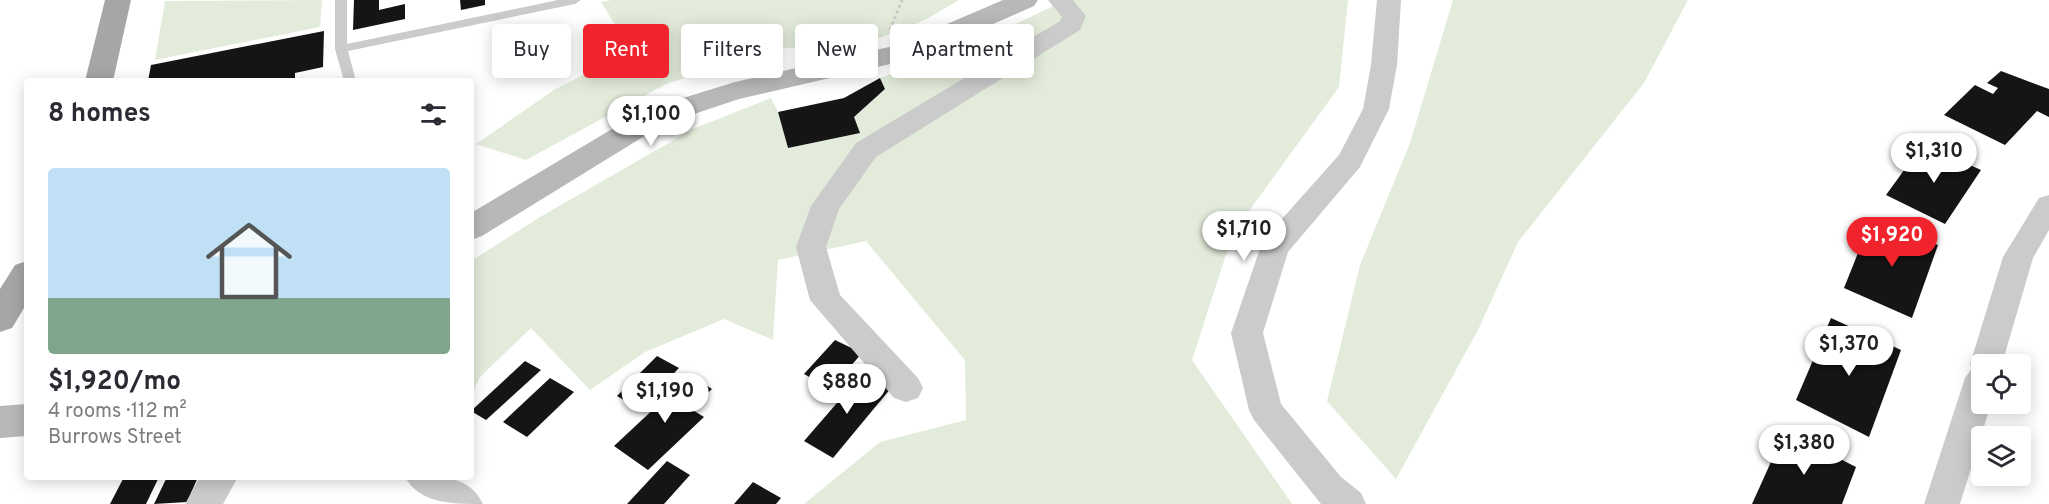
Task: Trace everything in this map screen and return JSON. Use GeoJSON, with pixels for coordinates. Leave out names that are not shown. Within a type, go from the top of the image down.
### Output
{"type":"FeatureCollection","features":[{"type":"Feature","properties":{"kind":"main road"},"geometry":{"type":"LineString","coordinates":[[100,78],[118,0]]}},
{"type":"Feature","properties":{"kind":"main road"},"geometry":{"type":"LineString","coordinates":[[0,318],[24,279]]}},
{"type":"Feature","properties":{"kind":"street"},"geometry":{"type":"LineString","coordinates":[[474,226],[654,117],[735,91],[906,52],[1025,0]]}},
{"type":"Feature","properties":{"kind":"street"},"geometry":{"type":"LineString","coordinates":[[906,388],[826,300],[811,247],[825,206],[866,150],[1071,25],[1074,16],[1060,0]]}},
{"type":"Feature","properties":{"kind":"street"},"geometry":{"type":"LineString","coordinates":[[1348,504],[1328,488],[1266,410],[1247,333],[1274,248],[1350,160],[1376,109],[1384,65],[1389,0]]}},
{"type":"Feature","properties":{"kind":"street"},"geometry":{"type":"LineString","coordinates":[[1989,354],[2018,258],[2049,205]]}},
{"type":"Feature","properties":{"kind":"street"},"geometry":{"type":"LineString","coordinates":[[1942,504],[1971,413]]}},
{"type":"Feature","properties":{"kind":"street"},"geometry":{"type":"LineString","coordinates":[[0,422],[24,420]]}},
{"type":"Feature","properties":{"kind":"street"},"geometry":{"type":"LineString","coordinates":[[203,504],[217,480]]}},
{"type":"Feature","properties":{"kind":"street"},"geometry":{"type":"LineString","coordinates":[[428,480],[465,504]]}},
{"type":"Feature","properties":{"kind":"lane"},"geometry":{"type":"LineString","coordinates":[[341,0],[341,49],[349,78]]}},
{"type":"Feature","properties":{"kind":"lane"},"geometry":{"type":"LineString","coordinates":[[341,49],[575,0]]}},
{"type":"Feature","properties":{"kind":"green space"},"geometry":{"type":"Polygon","coordinates":[[[322,0],[320,27],[155,60],[165,1],[322,0]]]}},
{"type":"Feature","properties":{"kind":"green space"},"geometry":{"type":"Polygon","coordinates":[[[612,0],[959,0],[915,24],[890,24],[890,34],[878,39],[878,24],[795,24],[795,47],[783,49],[783,24],[681,24],[681,78],[685,78],[666,84],[526,160],[476,144],[554,90],[583,75],[583,78],[669,78],[669,24],[615,24],[601,2],[612,0]]]}},
{"type":"Feature","properties":{"kind":"green space"},"geometry":{"type":"Polygon","coordinates":[[[1065,0],[1348,0],[1339,87],[1233,233],[1192,360],[1292,504],[804,504],[880,442],[966,420],[965,360],[866,241],[778,260],[773,340],[724,319],[645,352],[590,390],[531,328],[480,377],[474,389],[474,259],[540,217],[693,129],[771,98],[778,112],[788,148],[859,133],[854,117],[885,89],[880,78],[890,74],[890,78],[1034,78],[1034,24],[1016,24],[1065,0]]]}},
{"type":"Feature","properties":{"kind":"green space"},"geometry":{"type":"Polygon","coordinates":[[[1453,0],[1688,0],[1644,83],[1518,242],[1478,330],[1396,479],[1327,401],[1360,265],[1410,143],[1453,0]]]}},
{"type":"Feature","properties":{"kind":"building"},"geometry":{"type":"Polygon","coordinates":[[[354,0],[379,0],[379,10],[405,4],[405,19],[353,30],[354,0]]]}},
{"type":"Feature","properties":{"kind":"building"},"geometry":{"type":"Polygon","coordinates":[[[460,0],[485,0],[485,5],[461,10],[460,0]]]}},
{"type":"Feature","properties":{"kind":"building"},"geometry":{"type":"Polygon","coordinates":[[[324,31],[323,67],[295,73],[295,78],[149,78],[151,65],[324,31]]]}},
{"type":"Feature","properties":{"kind":"building"},"geometry":{"type":"Polygon","coordinates":[[[2001,71],[2049,89],[2049,117],[2037,111],[2005,145],[1944,115],[1975,85],[1993,94],[1998,88],[1987,83],[2001,71]]]}},
{"type":"Feature","properties":{"kind":"building"},"geometry":{"type":"Polygon","coordinates":[[[880,78],[885,89],[854,117],[860,133],[788,148],[778,112],[844,98],[880,78]]]}},
{"type":"Feature","properties":{"kind":"building"},"geometry":{"type":"Polygon","coordinates":[[[1923,144],[1981,170],[1945,224],[1886,195],[1923,144]]]}},
{"type":"Feature","properties":{"kind":"building"},"geometry":{"type":"Polygon","coordinates":[[[1872,218],[1938,245],[1912,318],[1844,288],[1872,218]]]}},
{"type":"Feature","properties":{"kind":"building"},"geometry":{"type":"Polygon","coordinates":[[[1831,318],[1901,350],[1869,437],[1796,400],[1831,318]]]}},
{"type":"Feature","properties":{"kind":"building"},"geometry":{"type":"Polygon","coordinates":[[[835,340],[862,353],[831,389],[804,374],[835,340]]]}},
{"type":"Feature","properties":{"kind":"building"},"geometry":{"type":"Polygon","coordinates":[[[657,356],[679,368],[639,409],[617,396],[657,356]]]}},
{"type":"Feature","properties":{"kind":"building"},"geometry":{"type":"Polygon","coordinates":[[[525,361],[541,370],[486,420],[474,413],[474,408],[525,361]]]}},
{"type":"Feature","properties":{"kind":"building"},"geometry":{"type":"Polygon","coordinates":[[[863,373],[891,388],[833,458],[804,441],[863,373]]]}},
{"type":"Feature","properties":{"kind":"building"},"geometry":{"type":"Polygon","coordinates":[[[690,375],[712,389],[691,409],[704,417],[648,470],[614,446],[690,375]]]}},
{"type":"Feature","properties":{"kind":"building"},"geometry":{"type":"Polygon","coordinates":[[[550,378],[574,392],[527,437],[503,422],[550,378]]]}},
{"type":"Feature","properties":{"kind":"building"},"geometry":{"type":"Polygon","coordinates":[[[1785,431],[1856,467],[1842,504],[1752,504],[1785,431]]]}},
{"type":"Feature","properties":{"kind":"building"},"geometry":{"type":"Polygon","coordinates":[[[667,461],[690,475],[664,504],[627,504],[667,461]]]}},
{"type":"Feature","properties":{"kind":"building"},"geometry":{"type":"Polygon","coordinates":[[[122,480],[158,480],[146,504],[110,504],[122,480]]]}},
{"type":"Feature","properties":{"kind":"building"},"geometry":{"type":"Polygon","coordinates":[[[166,480],[197,480],[187,502],[154,504],[166,480]]]}},
{"type":"Feature","properties":{"kind":"building"},"geometry":{"type":"Polygon","coordinates":[[[753,482],[781,498],[776,504],[734,504],[753,482]]]}}]}
